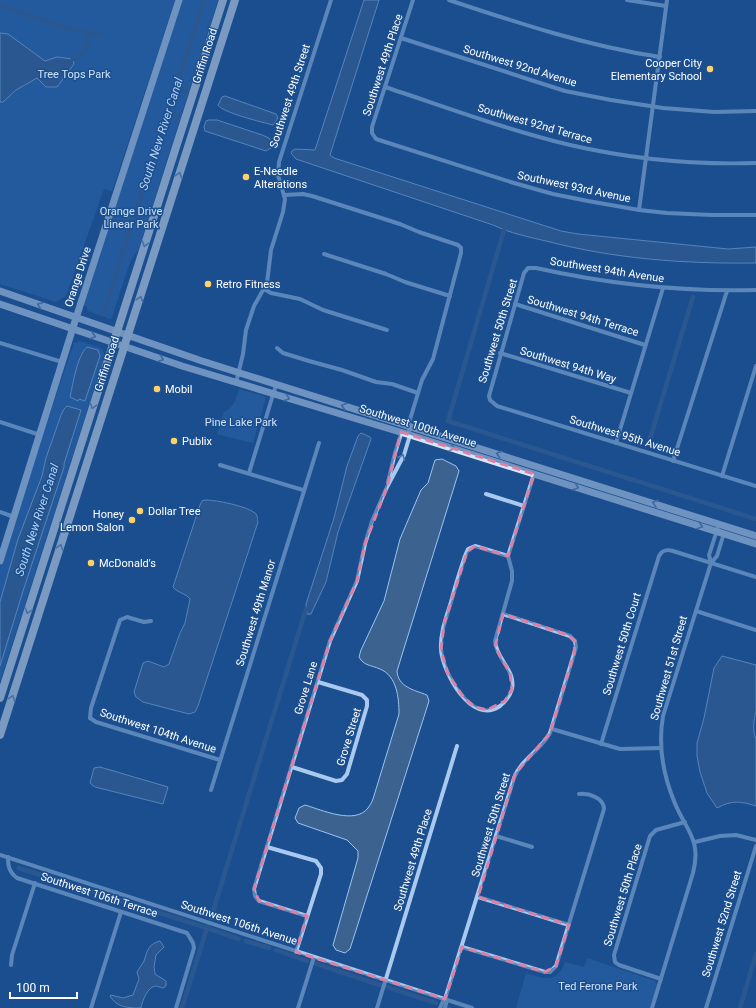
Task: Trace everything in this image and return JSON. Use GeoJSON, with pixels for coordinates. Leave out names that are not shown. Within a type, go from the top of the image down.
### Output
{"type":"FeatureCollection","features":[{"type":"Feature","properties":{"kind":"main road","name":"Orange Drive"},"geometry":{"type":"LineString","coordinates":[[0,561],[76,318],[179,0]]}},
{"type":"Feature","properties":{"kind":"main road","name":"Griffin Road"},"geometry":{"type":"LineString","coordinates":[[0,735],[235,0]]}},
{"type":"Feature","properties":{"kind":"main road","name":"Griffin Road"},"geometry":{"type":"LineString","coordinates":[[0,698],[222,1]]}},
{"type":"Feature","properties":{"kind":"main road"},"geometry":{"type":"LineString","coordinates":[[212,72],[212,60],[227,10],[222,1]]}},
{"type":"Feature","properties":{"kind":"main road"},"geometry":{"type":"LineString","coordinates":[[184,158],[181,148],[197,97],[197,80]]}},
{"type":"Feature","properties":{"kind":"main road","name":"Southwest 100th Avenue"},"geometry":{"type":"LineString","coordinates":[[0,291],[128,336],[276,385],[756,536]]}},
{"type":"Feature","properties":{"kind":"main road","name":"Southwest 100th Avenue"},"geometry":{"type":"LineString","coordinates":[[0,304],[182,366],[401,432],[756,544]]}},
{"type":"Feature","properties":{"kind":"main road"},"geometry":{"type":"LineString","coordinates":[[48,547],[48,567],[52,572]]}},
{"type":"Feature","properties":{"kind":"main road"},"geometry":{"type":"LineString","coordinates":[[34,590],[39,598],[40,608]]}},
{"type":"Feature","properties":{"kind":"street","name":"Southwest 49th Street"},"geometry":{"type":"LineString","coordinates":[[236,383],[243,354],[246,330],[254,306],[264,289],[267,280],[272,250],[283,212],[284,195],[278,175],[279,162],[331,0]]}},
{"type":"Feature","properties":{"kind":"street","name":"Southwest 49th Place"},"geometry":{"type":"LineString","coordinates":[[372,135],[372,127],[413,0]]}},
{"type":"Feature","properties":{"kind":"street"},"geometry":{"type":"LineString","coordinates":[[449,0],[580,42],[660,57]]}},
{"type":"Feature","properties":{"kind":"street"},"geometry":{"type":"LineString","coordinates":[[627,0],[666,6]]}},
{"type":"Feature","properties":{"kind":"street"},"geometry":{"type":"LineString","coordinates":[[639,210],[667,0]]}},
{"type":"Feature","properties":{"kind":"street","name":"Southwest 92nd Avenue"},"geometry":{"type":"LineString","coordinates":[[401,38],[565,91],[652,107],[699,111],[756,111]]}},
{"type":"Feature","properties":{"kind":"street","name":"Southwest 92nd Terrace"},"geometry":{"type":"LineString","coordinates":[[385,87],[548,139],[588,149],[646,158],[695,163],[756,163]]}},
{"type":"Feature","properties":{"kind":"street","name":"Southwest 93rd Avenue"},"geometry":{"type":"LineString","coordinates":[[372,135],[379,140],[534,189],[577,199],[639,210],[697,215],[756,215]]}},
{"type":"Feature","properties":{"kind":"street"},"geometry":{"type":"LineString","coordinates":[[284,195],[303,194],[312,196],[400,224],[458,245],[461,248]]}},
{"type":"Feature","properties":{"kind":"street"},"geometry":{"type":"LineString","coordinates":[[401,432],[408,426],[424,375],[433,359],[461,253],[461,248],[466,244]]}},
{"type":"Feature","properties":{"kind":"street"},"geometry":{"type":"LineString","coordinates":[[324,254],[450,296]]}},
{"type":"Feature","properties":{"kind":"street","name":"Southwest 94th Avenue"},"geometry":{"type":"LineString","coordinates":[[528,268],[536,268],[600,280],[663,288],[727,291],[756,290]]}},
{"type":"Feature","properties":{"kind":"street","name":"Southwest 50th Street"},"geometry":{"type":"LineString","coordinates":[[490,400],[489,392],[500,353],[524,273],[528,268]]}},
{"type":"Feature","properties":{"kind":"street"},"geometry":{"type":"LineString","coordinates":[[616,443],[663,288]]}},
{"type":"Feature","properties":{"kind":"street"},"geometry":{"type":"LineString","coordinates":[[264,289],[271,293],[300,299],[323,310],[387,330]]}},
{"type":"Feature","properties":{"kind":"street"},"geometry":{"type":"LineString","coordinates":[[673,461],[727,291]]}},
{"type":"Feature","properties":{"kind":"street","name":"Southwest 94th Terrace"},"geometry":{"type":"LineString","coordinates":[[515,304],[646,345]]}},
{"type":"Feature","properties":{"kind":"street"},"geometry":{"type":"LineString","coordinates":[[0,343],[62,362]]}},
{"type":"Feature","properties":{"kind":"street"},"geometry":{"type":"LineString","coordinates":[[277,348],[283,353],[308,361],[342,370],[376,382],[392,384],[418,392]]}},
{"type":"Feature","properties":{"kind":"street","name":"Southwest 94th Way"},"geometry":{"type":"LineString","coordinates":[[500,353],[631,393]]}},
{"type":"Feature","properties":{"kind":"street"},"geometry":{"type":"LineString","coordinates":[[722,476],[756,366]]}},
{"type":"Feature","properties":{"kind":"street"},"geometry":{"type":"LineString","coordinates":[[249,473],[276,385]]}},
{"type":"Feature","properties":{"kind":"street","name":"Southwest 95th Avenue"},"geometry":{"type":"LineString","coordinates":[[490,400],[497,406],[756,486]]}},
{"type":"Feature","properties":{"kind":"street"},"geometry":{"type":"LineString","coordinates":[[0,422],[40,435]]}},
{"type":"Feature","properties":{"kind":"street","name":"Grove Lane"},"geometry":{"type":"LineString","coordinates":[[307,916],[260,901],[255,898],[254,889],[332,636],[357,582],[366,538],[387,487],[404,455],[410,435],[408,426]]}},
{"type":"Feature","properties":{"kind":"street","name":"Grove Lane"},"geometry":{"type":"LineString","coordinates":[[387,487],[401,432]]}},
{"type":"Feature","properties":{"kind":"street","name":"Southwest 49th Manor"},"geometry":{"type":"LineString","coordinates":[[211,790],[303,490],[319,443]]}},
{"type":"Feature","properties":{"kind":"street"},"geometry":{"type":"LineString","coordinates":[[220,465],[303,490]]}},
{"type":"Feature","properties":{"kind":"street"},"geometry":{"type":"LineString","coordinates":[[508,556],[476,546],[468,549],[444,624],[441,643],[442,656],[446,669],[464,698],[470,704],[487,710],[496,708],[508,698],[512,689],[510,673],[495,647],[496,635],[513,576],[508,556],[536,466]]}},
{"type":"Feature","properties":{"kind":"street"},"geometry":{"type":"LineString","coordinates":[[486,494],[524,506]]}},
{"type":"Feature","properties":{"kind":"street"},"geometry":{"type":"LineString","coordinates":[[0,512],[14,517]]}},
{"type":"Feature","properties":{"kind":"street","name":"Southwest 51st Street"},"geometry":{"type":"LineString","coordinates":[[711,563],[709,555],[719,524]]}},
{"type":"Feature","properties":{"kind":"street","name":"Southwest 51st Street"},"geometry":{"type":"LineString","coordinates":[[652,1008],[696,865],[695,842],[671,793],[661,748],[661,728],[663,716],[711,563],[717,556],[726,526]]}},
{"type":"Feature","properties":{"kind":"street","name":"Southwest 50th Court"},"geometry":{"type":"LineString","coordinates":[[601,744],[659,556],[664,550],[673,551],[711,563]]}},
{"type":"Feature","properties":{"kind":"street"},"geometry":{"type":"LineString","coordinates":[[711,563],[756,577]]}},
{"type":"Feature","properties":{"kind":"street"},"geometry":{"type":"LineString","coordinates":[[696,611],[756,630]]}},
{"type":"Feature","properties":{"kind":"street","name":"Southwest 50th Street"},"geometry":{"type":"LineString","coordinates":[[440,1008],[445,999],[462,947],[515,774],[521,764],[546,740],[552,729],[576,643],[572,637],[568,635],[503,614]]}},
{"type":"Feature","properties":{"kind":"street","name":"Southwest 104th Avenue"},"geometry":{"type":"LineString","coordinates":[[151,621],[144,622],[129,617],[123,618],[118,625],[90,708],[89,719],[220,760]]}},
{"type":"Feature","properties":{"kind":"street","name":"Grove Street"},"geometry":{"type":"LineString","coordinates":[[292,767],[334,780],[342,780],[347,774],[368,706],[366,699],[362,695],[318,682]]}},
{"type":"Feature","properties":{"kind":"street"},"geometry":{"type":"LineString","coordinates":[[552,729],[601,744],[628,749],[661,748]]}},
{"type":"Feature","properties":{"kind":"street","name":"Southwest 49th Place"},"geometry":{"type":"LineString","coordinates":[[377,1008],[457,746]]}},
{"type":"Feature","properties":{"kind":"street"},"geometry":{"type":"LineString","coordinates":[[462,947],[545,972],[552,970],[558,964],[604,809],[604,804],[600,799],[585,794],[579,794]]}},
{"type":"Feature","properties":{"kind":"street","name":"Southwest 50th Place"},"geometry":{"type":"LineString","coordinates":[[661,979],[621,966],[615,962],[614,955],[652,834],[661,828],[685,822]]}},
{"type":"Feature","properties":{"kind":"street"},"geometry":{"type":"LineString","coordinates":[[695,842],[732,835],[740,835],[756,840]]}},
{"type":"Feature","properties":{"kind":"street"},"geometry":{"type":"LineString","coordinates":[[496,836],[532,847]]}},
{"type":"Feature","properties":{"kind":"street","name":"Southwest 52nd Street"},"geometry":{"type":"LineString","coordinates":[[706,1008],[756,846]]}},
{"type":"Feature","properties":{"kind":"street"},"geometry":{"type":"LineString","coordinates":[[268,847],[316,862],[321,868],[320,877],[296,952]]}},
{"type":"Feature","properties":{"kind":"street","name":"Southwest 106th Avenue"},"geometry":{"type":"LineString","coordinates":[[0,855],[472,1008]]}},
{"type":"Feature","properties":{"kind":"street","name":"Southwest 106th Terrace"},"geometry":{"type":"LineString","coordinates":[[8,857],[8,864],[11,873],[17,878],[187,933],[193,943],[194,948],[176,1008]]}},
{"type":"Feature","properties":{"kind":"street"},"geometry":{"type":"LineString","coordinates":[[10,965],[35,884]]}},
{"type":"Feature","properties":{"kind":"street"},"geometry":{"type":"LineString","coordinates":[[478,897],[569,925]]}},
{"type":"Feature","properties":{"kind":"street"},"geometry":{"type":"LineString","coordinates":[[91,1008],[121,912]]}},
{"type":"Feature","properties":{"kind":"street"},"geometry":{"type":"LineString","coordinates":[[298,1008],[314,957]]}},
{"type":"Feature","properties":{"kind":"street","name":"Southwest 50th Street"},"geometry":{"type":"LineString","coordinates":[[445,999],[445,1008]]}},
{"type":"Feature","properties":{"kind":"highlighted area"},"geometry":{"type":"Polygon","coordinates":[[[401,432],[534,474],[508,556],[475,546],[467,552],[444,624],[441,650],[448,674],[464,698],[475,707],[487,710],[505,701],[512,689],[510,673],[495,647],[503,614],[568,635],[575,641],[574,654],[550,733],[515,774],[478,897],[569,925],[556,966],[545,972],[462,947],[445,999],[296,952],[307,916],[259,901],[254,889],[330,641],[357,581],[365,544],[387,487],[401,432]]]}},
{"type":"Feature","properties":{"kind":"green space","name":"Tree Tops Park"},"geometry":{"type":"Polygon","coordinates":[[[0,0],[175,0],[112,191],[104,189],[66,296],[56,302],[0,284],[0,0]]]}},
{"type":"Feature","properties":{"kind":"green space","name":"Orange Drive Linear Park"},"geometry":{"type":"Polygon","coordinates":[[[182,0],[218,0],[139,248],[130,262],[112,317],[110,319],[88,311],[87,307],[84,305],[182,0]]]}},
{"type":"Feature","properties":{"kind":"green space"},"geometry":{"type":"Polygon","coordinates":[[[79,341],[101,348],[105,355],[0,682],[0,568],[74,343],[78,343],[79,341]]]}},
{"type":"Feature","properties":{"kind":"green space","name":"Pine Lake Park"},"geometry":{"type":"Polygon","coordinates":[[[239,389],[266,397],[253,443],[217,434],[224,412],[232,406],[236,400],[239,389]]]}},
{"type":"Feature","properties":{"kind":"green space","name":"Ted Ferone Park"},"geometry":{"type":"Polygon","coordinates":[[[587,958],[655,981],[657,985],[650,1008],[516,1008],[526,973],[539,977],[550,978],[558,974],[565,962],[584,967],[587,958]]]}},
{"type":"Feature","properties":{"kind":"water"},"geometry":{"type":"Polygon","coordinates":[[[364,0],[379,0],[330,155],[334,158],[561,231],[728,249],[756,247],[756,263],[703,263],[650,259],[572,247],[512,233],[493,225],[296,159],[291,153],[295,149],[315,150],[364,0]]]}},
{"type":"Feature","properties":{"kind":"water"},"geometry":{"type":"Polygon","coordinates":[[[0,33],[8,34],[45,61],[57,57],[73,59],[74,64],[57,87],[46,87],[37,78],[16,90],[3,102],[0,102],[0,33]]]}},
{"type":"Feature","properties":{"kind":"water"},"geometry":{"type":"Polygon","coordinates":[[[225,96],[276,114],[278,118],[273,125],[227,111],[218,105],[222,97],[225,96]]]}},
{"type":"Feature","properties":{"kind":"water"},"geometry":{"type":"Polygon","coordinates":[[[217,120],[262,135],[269,138],[274,146],[266,151],[205,131],[204,127],[206,121],[217,120]]]}},
{"type":"Feature","properties":{"kind":"water"},"geometry":{"type":"Polygon","coordinates":[[[87,347],[98,350],[100,356],[85,401],[79,399],[78,401],[70,397],[78,363],[87,347]]]}},
{"type":"Feature","properties":{"kind":"water"},"geometry":{"type":"Polygon","coordinates":[[[67,406],[81,410],[0,666],[0,602],[18,539],[42,476],[46,458],[61,415],[67,406]]]}},
{"type":"Feature","properties":{"kind":"water"},"geometry":{"type":"Polygon","coordinates":[[[361,433],[370,437],[371,439],[338,532],[326,582],[311,614],[307,614],[306,604],[334,518],[347,466],[358,436],[361,433]]]}},
{"type":"Feature","properties":{"kind":"water"},"geometry":{"type":"Polygon","coordinates":[[[442,459],[456,466],[459,471],[397,671],[400,681],[408,687],[427,695],[429,701],[350,949],[345,953],[336,950],[333,945],[358,858],[358,851],[347,840],[298,823],[295,818],[299,808],[305,805],[338,815],[355,815],[362,813],[368,808],[373,800],[399,714],[398,701],[396,688],[386,672],[365,664],[359,657],[384,601],[400,539],[421,490],[428,483],[435,460],[442,459]]]}},
{"type":"Feature","properties":{"kind":"water"},"geometry":{"type":"Polygon","coordinates":[[[202,501],[224,502],[251,510],[256,514],[258,522],[198,706],[195,712],[189,714],[143,702],[136,697],[134,692],[143,663],[148,661],[164,667],[169,664],[185,623],[190,599],[173,587],[200,505],[202,501]]]}},
{"type":"Feature","properties":{"kind":"water"},"geometry":{"type":"Polygon","coordinates":[[[722,656],[756,665],[756,711],[754,729],[756,739],[756,806],[736,802],[717,808],[707,793],[700,772],[697,756],[697,743],[704,718],[714,668],[722,656]]]}},
{"type":"Feature","properties":{"kind":"water"},"geometry":{"type":"Polygon","coordinates":[[[100,767],[168,787],[163,804],[95,787],[90,783],[94,768],[100,767]]]}},
{"type":"Feature","properties":{"kind":"water"},"geometry":{"type":"Polygon","coordinates":[[[160,941],[164,947],[156,955],[154,967],[155,974],[166,981],[166,986],[163,988],[156,986],[150,988],[144,998],[141,1008],[128,1007],[116,1003],[110,996],[111,995],[123,998],[133,995],[139,979],[137,972],[144,961],[150,946],[160,941]]]}},
{"type":"Feature","properties":{"kind":"waterway","name":"South New River Canal"},"geometry":{"type":"LineString","coordinates":[[103,314],[204,0]]}},
{"type":"Feature","properties":{"kind":"waterway"},"geometry":{"type":"LineString","coordinates":[[0,6],[69,29],[102,35]]}},
{"type":"Feature","properties":{"kind":"waterway"},"geometry":{"type":"LineString","coordinates":[[73,59],[82,55],[87,46],[89,33]]}},
{"type":"Feature","properties":{"kind":"waterway"},"geometry":{"type":"LineString","coordinates":[[176,87],[188,91]]}},
{"type":"Feature","properties":{"kind":"waterway"},"geometry":{"type":"LineString","coordinates":[[168,114],[180,118]]}},
{"type":"Feature","properties":{"kind":"waterway"},"geometry":{"type":"LineString","coordinates":[[504,230],[448,421],[756,519]]}},
{"type":"Feature","properties":{"kind":"waterway"},"geometry":{"type":"LineString","coordinates":[[649,442],[693,297]]}},
{"type":"Feature","properties":{"kind":"waterway"},"geometry":{"type":"LineString","coordinates":[[211,918],[306,609]]}},
{"type":"Feature","properties":{"kind":"waterway"},"geometry":{"type":"LineString","coordinates":[[19,868],[207,928],[182,1008]]}},
{"type":"Feature","properties":{"kind":"waterway"},"geometry":{"type":"LineString","coordinates":[[208,925],[207,928],[239,939]]}},
{"type":"Feature","properties":{"kind":"waterway"},"geometry":{"type":"LineString","coordinates":[[246,941],[269,948]]}},
{"type":"Feature","properties":{"kind":"waterway"},"geometry":{"type":"LineString","coordinates":[[276,950],[307,961]]}},
{"type":"Feature","properties":{"kind":"waterway"},"geometry":{"type":"LineString","coordinates":[[740,1008],[756,954]]}},
{"type":"Feature","properties":{"kind":"waterway"},"geometry":{"type":"LineString","coordinates":[[314,963],[380,985]]}},
{"type":"Feature","properties":{"kind":"waterway"},"geometry":{"type":"LineString","coordinates":[[387,987],[436,1003]]}},
{"type":"Feature","properties":{"kind":"place","name":"Cooper City Elementary School"},"geometry":{"type":"Point","coordinates":[710,69]}},
{"type":"Feature","properties":{"kind":"place","name":"E-Needle Alterations"},"geometry":{"type":"Point","coordinates":[246,177]}},
{"type":"Feature","properties":{"kind":"place","name":"Retro Fitness"},"geometry":{"type":"Point","coordinates":[208,284]}},
{"type":"Feature","properties":{"kind":"place","name":"Mobil"},"geometry":{"type":"Point","coordinates":[157,389]}},
{"type":"Feature","properties":{"kind":"place","name":"Publix"},"geometry":{"type":"Point","coordinates":[174,441]}},
{"type":"Feature","properties":{"kind":"place","name":"Dollar Tree"},"geometry":{"type":"Point","coordinates":[140,511]}},
{"type":"Feature","properties":{"kind":"place","name":"Honey Lemon Salon"},"geometry":{"type":"Point","coordinates":[132,520]}},
{"type":"Feature","properties":{"kind":"place","name":"McDonald's"},"geometry":{"type":"Point","coordinates":[91,563]}}]}
